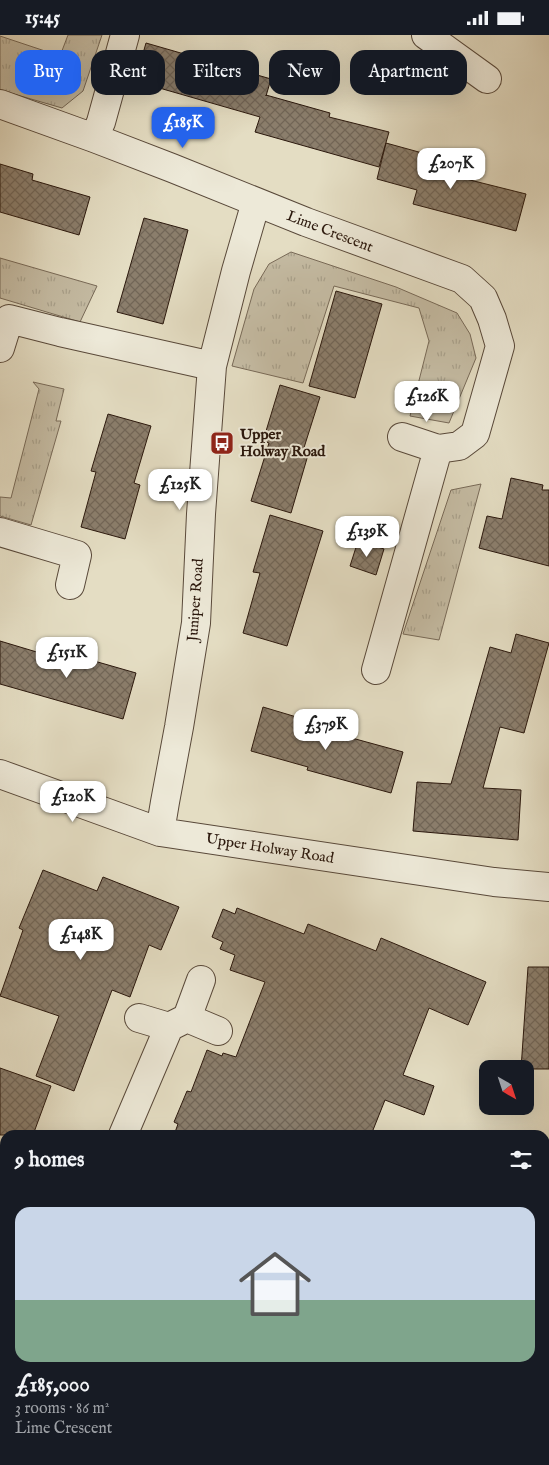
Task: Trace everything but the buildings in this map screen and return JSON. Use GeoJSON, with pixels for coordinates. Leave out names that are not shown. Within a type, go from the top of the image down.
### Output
{"type":"FeatureCollection","features":[{"type":"Feature","properties":{"kind":"street"},"geometry":{"type":"LineString","coordinates":[[94,138],[101,121],[125,35]]}},
{"type":"Feature","properties":{"kind":"street"},"geometry":{"type":"LineString","coordinates":[[426,35],[487,79]]}},
{"type":"Feature","properties":{"kind":"street","name":"Lime Crescent"},"geometry":{"type":"LineString","coordinates":[[0,104],[94,138],[356,241],[462,279],[483,298],[500,346],[475,434],[459,446],[438,449]]}},
{"type":"Feature","properties":{"kind":"street","name":"Juniper Road"},"geometry":{"type":"LineString","coordinates":[[160,832],[180,727],[196,623],[201,514],[212,366],[256,202]]}},
{"type":"Feature","properties":{"kind":"street"},"geometry":{"type":"LineString","coordinates":[[0,347],[4,318],[212,366]]}},
{"type":"Feature","properties":{"kind":"street"},"geometry":{"type":"LineString","coordinates":[[376,670],[438,449],[402,437]]}},
{"type":"Feature","properties":{"kind":"street"},"geometry":{"type":"LineString","coordinates":[[0,531],[77,555],[70,585]]}},
{"type":"Feature","properties":{"kind":"street","name":"Upper Holway Road"},"geometry":{"type":"LineString","coordinates":[[0,774],[160,832],[494,882],[549,887]]}},
{"type":"Feature","properties":{"kind":"street"},"geometry":{"type":"LineString","coordinates":[[125,1130],[201,979]]}},
{"type":"Feature","properties":{"kind":"street"},"geometry":{"type":"LineString","coordinates":[[140,1018],[218,1031]]}},
{"type":"Feature","properties":{"kind":"green space"},"geometry":{"type":"Polygon","coordinates":[[[68,35],[102,35],[97,50],[91,50],[91,67],[81,93],[81,50],[62,50],[68,35]]]}},
{"type":"Feature","properties":{"kind":"green space"},"geometry":{"type":"Polygon","coordinates":[[[0,36],[42,50],[15,50],[15,94],[0,90],[0,36]]]}},
{"type":"Feature","properties":{"kind":"green space"},"geometry":{"type":"Polygon","coordinates":[[[17,95],[78,95],[62,108],[17,95]]]}},
{"type":"Feature","properties":{"kind":"green space"},"geometry":{"type":"Polygon","coordinates":[[[291,252],[396,287],[457,313],[470,334],[476,358],[449,423],[410,416],[429,341],[419,308],[334,286],[303,383],[232,366],[254,289],[269,264],[291,252]]]}},
{"type":"Feature","properties":{"kind":"green space"},"geometry":{"type":"Polygon","coordinates":[[[0,258],[97,286],[80,322],[0,298],[0,258]]]}},
{"type":"Feature","properties":{"kind":"green space"},"geometry":{"type":"Polygon","coordinates":[[[33,382],[64,389],[56,421],[61,421],[31,525],[0,516],[0,497],[11,498],[39,389],[33,382]]]}},
{"type":"Feature","properties":{"kind":"green space"},"geometry":{"type":"Polygon","coordinates":[[[481,484],[439,640],[403,634],[451,490],[481,484]]]}},
{"type":"Feature","properties":{"kind":"place","name":"Upper Holway Road"},"geometry":{"type":"Point","coordinates":[222,443]}}]}
